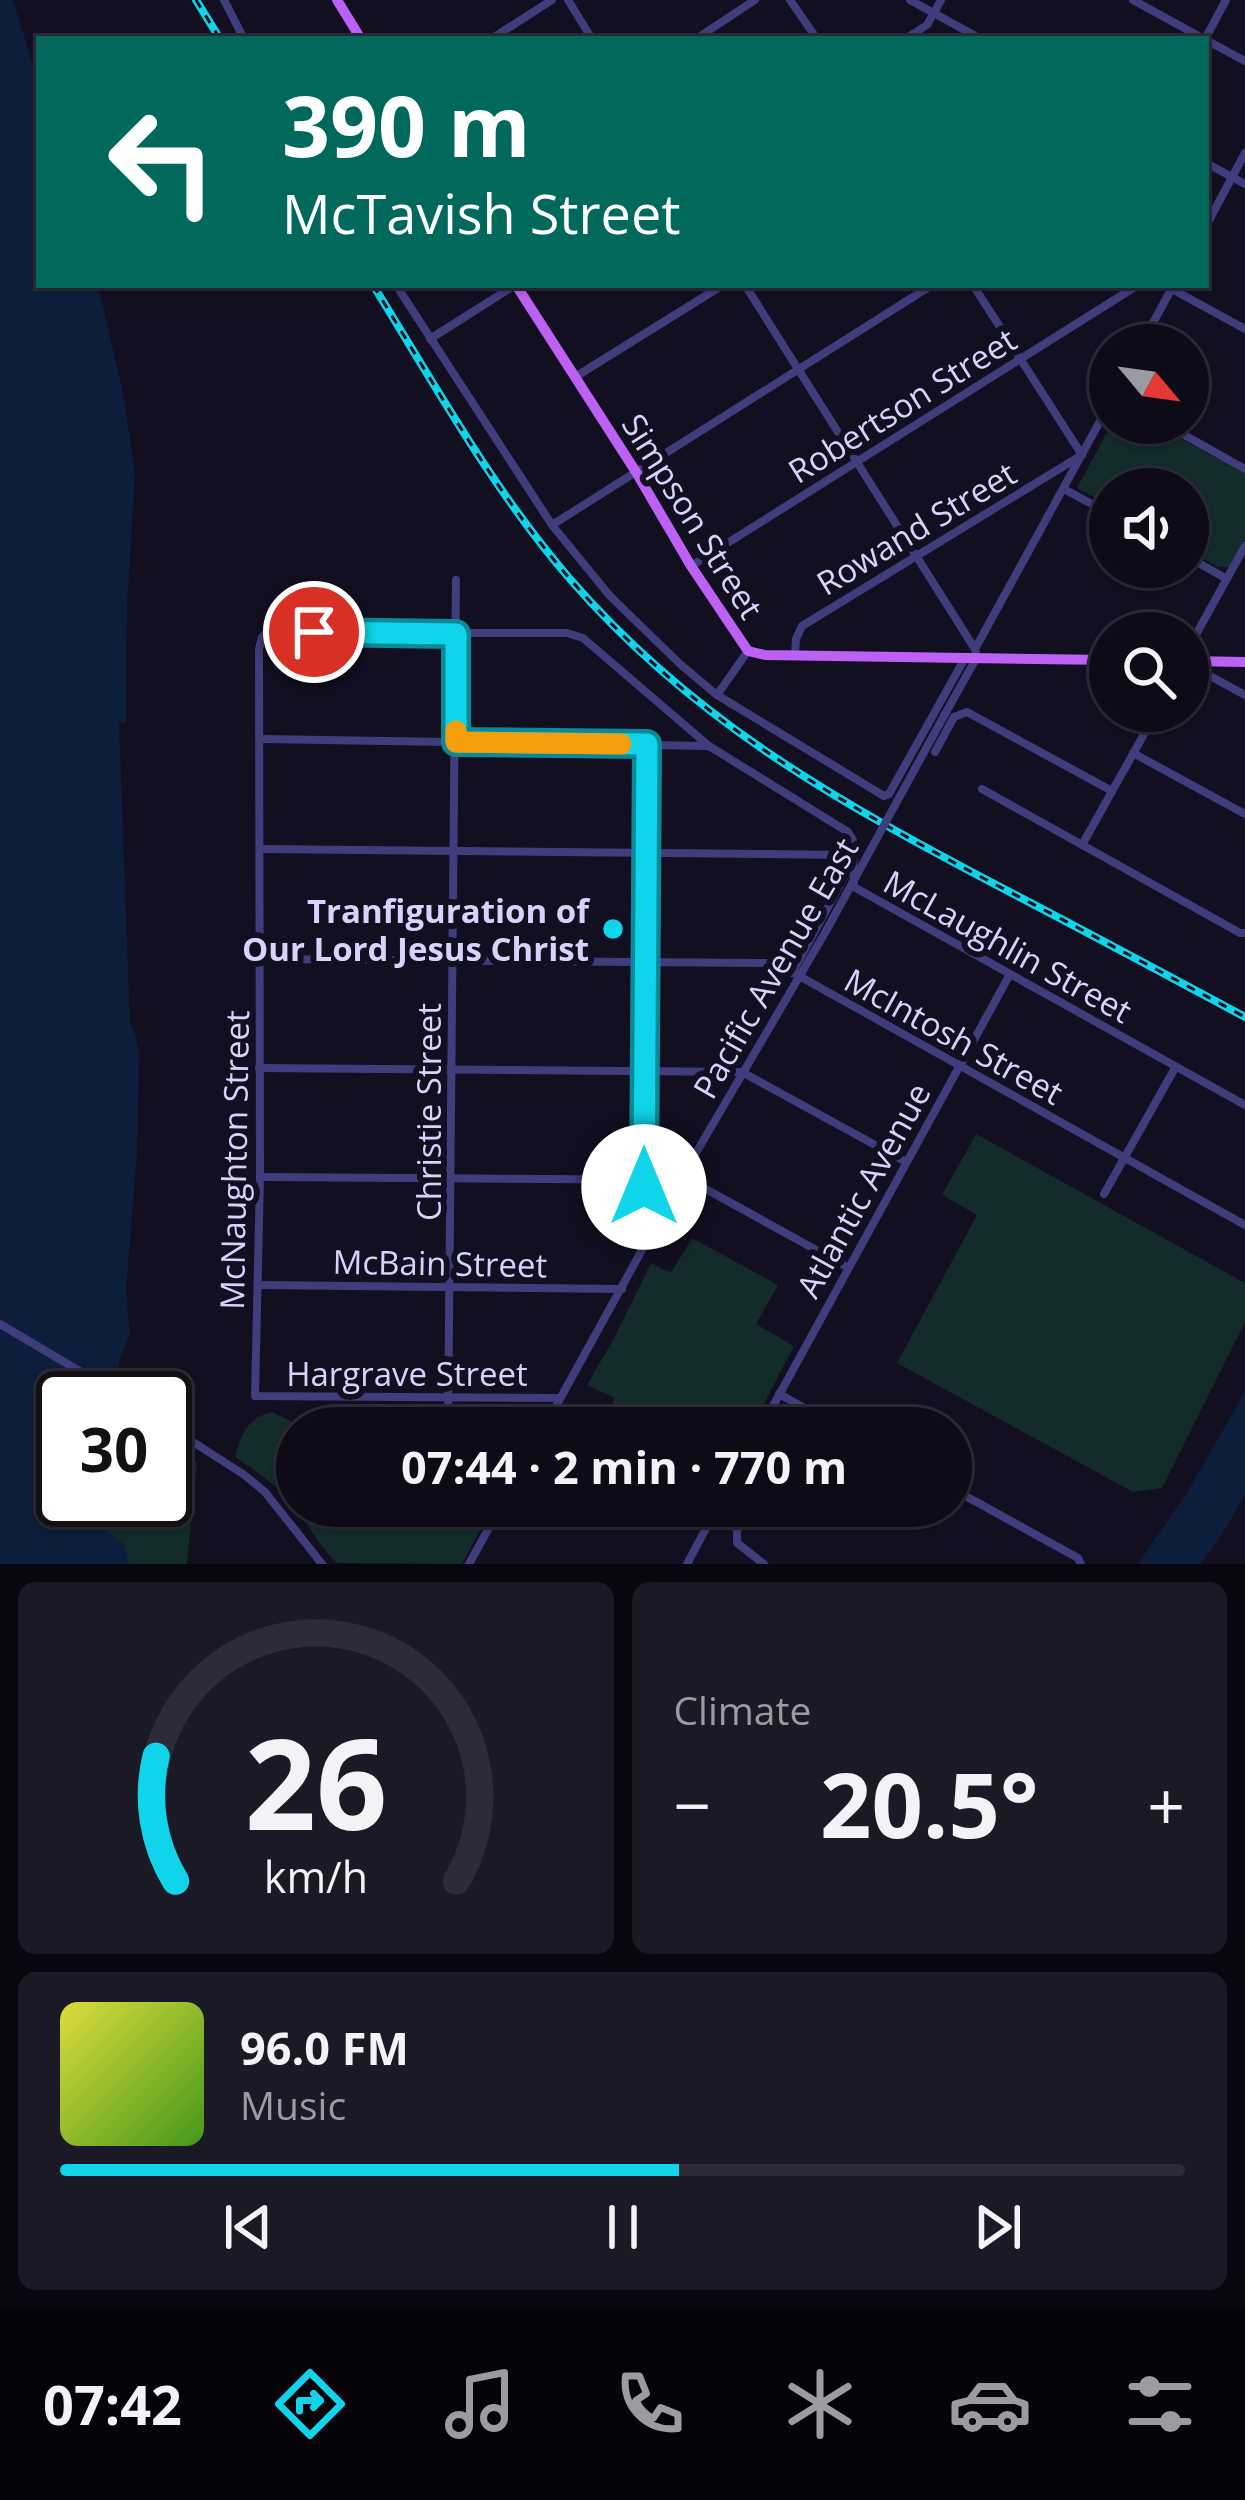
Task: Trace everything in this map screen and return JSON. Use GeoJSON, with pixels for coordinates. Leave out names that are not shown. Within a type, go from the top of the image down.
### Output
{"type":"FeatureCollection","features":[{"type":"Feature","properties":{"kind":"main road"},"geometry":{"type":"LineString","coordinates":[[341,1],[360,36]]}},
{"type":"Feature","properties":{"kind":"main road","name":"Simpson Street"},"geometry":{"type":"LineString","coordinates":[[518,288],[748,651],[766,655],[1089,658]]}},
{"type":"Feature","properties":{"kind":"main road"},"geometry":{"type":"LineString","coordinates":[[1209,663],[1245,662]]}},
{"type":"Feature","properties":{"kind":"street"},"geometry":{"type":"LineString","coordinates":[[224,0],[242,36]]}},
{"type":"Feature","properties":{"kind":"street"},"geometry":{"type":"LineString","coordinates":[[495,36],[552,0]]}},
{"type":"Feature","properties":{"kind":"street"},"geometry":{"type":"LineString","coordinates":[[568,0],[590,36]]}},
{"type":"Feature","properties":{"kind":"street"},"geometry":{"type":"LineString","coordinates":[[701,36],[755,0]]}},
{"type":"Feature","properties":{"kind":"street"},"geometry":{"type":"LineString","coordinates":[[790,0],[815,36]]}},
{"type":"Feature","properties":{"kind":"street"},"geometry":{"type":"LineString","coordinates":[[910,0],[976,36]]}},
{"type":"Feature","properties":{"kind":"street"},"geometry":{"type":"LineString","coordinates":[[910,36],[927,25],[941,0]]}},
{"type":"Feature","properties":{"kind":"street"},"geometry":{"type":"LineString","coordinates":[[1133,0],[1199,36]]}},
{"type":"Feature","properties":{"kind":"street"},"geometry":{"type":"LineString","coordinates":[[1207,36],[1226,0]]}},
{"type":"Feature","properties":{"kind":"street"},"geometry":{"type":"LineString","coordinates":[[1209,41],[1245,61]]}},
{"type":"Feature","properties":{"kind":"street"},"geometry":{"type":"LineString","coordinates":[[1209,220],[1245,153]]}},
{"type":"Feature","properties":{"kind":"street"},"geometry":{"type":"LineString","coordinates":[[1209,165],[1245,184]]}},
{"type":"Feature","properties":{"kind":"street"},"geometry":{"type":"LineString","coordinates":[[398,288],[552,525],[610,596],[717,695],[884,796],[973,654],[1089,442]]}},
{"type":"Feature","properties":{"kind":"street"},"geometry":{"type":"LineString","coordinates":[[430,339],[511,288]]}},
{"type":"Feature","properties":{"kind":"street"},"geometry":{"type":"LineString","coordinates":[[574,377],[718,288]]}},
{"type":"Feature","properties":{"kind":"street"},"geometry":{"type":"LineString","coordinates":[[747,288],[973,654]]}},
{"type":"Feature","properties":{"kind":"street"},"geometry":{"type":"LineString","coordinates":[[552,525],[927,288]]}},
{"type":"Feature","properties":{"kind":"street"},"geometry":{"type":"LineString","coordinates":[[975,288],[1082,455]]}},
{"type":"Feature","properties":{"kind":"street","name":"Robertson Street"},"geometry":{"type":"LineString","coordinates":[[692,566],[1133,288]]}},
{"type":"Feature","properties":{"kind":"street"},"geometry":{"type":"LineString","coordinates":[[1153,324],[1172,288]]}},
{"type":"Feature","properties":{"kind":"street"},"geometry":{"type":"LineString","coordinates":[[1175,288],[1245,329]]}},
{"type":"Feature","properties":{"kind":"street"},"geometry":{"type":"LineString","coordinates":[[1200,444],[1245,469]]}},
{"type":"Feature","properties":{"kind":"street","name":"Rowand Street"},"geometry":{"type":"LineString","coordinates":[[795,654],[802,626],[1082,455]]}},
{"type":"Feature","properties":{"kind":"street"},"geometry":{"type":"LineString","coordinates":[[1064,489],[1089,503]]}},
{"type":"Feature","properties":{"kind":"street"},"geometry":{"type":"LineString","coordinates":[[1209,612],[1245,546]]}},
{"type":"Feature","properties":{"kind":"street"},"geometry":{"type":"LineString","coordinates":[[1209,569],[1227,579]]}},
{"type":"Feature","properties":{"kind":"street","name":"Christie Street"},"geometry":{"type":"LineString","coordinates":[[449,1407],[456,580]]}},
{"type":"Feature","properties":{"kind":"street","name":"McNaughton Street"},"geometry":{"type":"LineString","coordinates":[[255,1396],[262,637],[283,632],[456,634]]}},
{"type":"Feature","properties":{"kind":"street"},"geometry":{"type":"LineString","coordinates":[[456,634],[566,633],[583,638],[709,746],[848,832],[854,857],[795,975]]}},
{"type":"Feature","properties":{"kind":"street"},"geometry":{"type":"LineString","coordinates":[[717,695],[748,651]]}},
{"type":"Feature","properties":{"kind":"street","name":"Pacific Avenue East"},"geometry":{"type":"LineString","coordinates":[[555,1407],[795,975],[826,931],[973,654]]}},
{"type":"Feature","properties":{"kind":"street"},"geometry":{"type":"LineString","coordinates":[[1209,675],[1245,695]]}},
{"type":"Feature","properties":{"kind":"street"},"geometry":{"type":"LineString","coordinates":[[934,752],[955,717],[967,712],[1112,791]]}},
{"type":"Feature","properties":{"kind":"street"},"geometry":{"type":"LineString","coordinates":[[1082,845],[1145,732]]}},
{"type":"Feature","properties":{"kind":"street"},"geometry":{"type":"LineString","coordinates":[[261,740],[709,746]]}},
{"type":"Feature","properties":{"kind":"street"},"geometry":{"type":"LineString","coordinates":[[645,1246],[647,744]]}},
{"type":"Feature","properties":{"kind":"street"},"geometry":{"type":"LineString","coordinates":[[1133,754],[1245,814]]}},
{"type":"Feature","properties":{"kind":"street"},"geometry":{"type":"LineString","coordinates":[[982,789],[1245,933]]}},
{"type":"Feature","properties":{"kind":"street","name":"McLaughlin Street"},"geometry":{"type":"LineString","coordinates":[[260,849],[854,857],[854,887],[1245,1106]]}},
{"type":"Feature","properties":{"kind":"street","name":"McIntosh Street"},"geometry":{"type":"LineString","coordinates":[[260,959],[776,963],[1245,1225]]}},
{"type":"Feature","properties":{"kind":"street","name":"Atlantic Avenue"},"geometry":{"type":"LineString","coordinates":[[772,1407],[1010,976]]}},
{"type":"Feature","properties":{"kind":"street"},"geometry":{"type":"LineString","coordinates":[[259,1068],[742,1072],[906,1162]]}},
{"type":"Feature","properties":{"kind":"street"},"geometry":{"type":"LineString","coordinates":[[1104,1194],[1175,1068]]}},
{"type":"Feature","properties":{"kind":"street"},"geometry":{"type":"LineString","coordinates":[[260,1177],[681,1180],[693,1182],[848,1267]]}},
{"type":"Feature","properties":{"kind":"street","name":"McBain Street"},"geometry":{"type":"LineString","coordinates":[[258,1286],[622,1289]]}},
{"type":"Feature","properties":{"kind":"street"},"geometry":{"type":"LineString","coordinates":[[0,1324],[79,1371]]}},
{"type":"Feature","properties":{"kind":"street"},"geometry":{"type":"LineString","coordinates":[[779,1394],[803,1407]]}},
{"type":"Feature","properties":{"kind":"street","name":"Hargrave Street"},"geometry":{"type":"LineString","coordinates":[[255,1396],[560,1398]]}},
{"type":"Feature","properties":{"kind":"street"},"geometry":{"type":"LineString","coordinates":[[192,1441],[265,1492],[322,1564]]}},
{"type":"Feature","properties":{"kind":"street"},"geometry":{"type":"LineString","coordinates":[[972,1500],[1078,1558],[1081,1564]]}},
{"type":"Feature","properties":{"kind":"street"},"geometry":{"type":"LineString","coordinates":[[470,1564],[490,1527]]}},
{"type":"Feature","properties":{"kind":"street"},"geometry":{"type":"LineString","coordinates":[[687,1564],[707,1527]]}},
{"type":"Feature","properties":{"kind":"street"},"geometry":{"type":"LineString","coordinates":[[741,1527],[736,1537],[740,1548],[764,1564]]}},
{"type":"Feature","properties":{"kind":"green space"},"geometry":{"type":"Polygon","coordinates":[[[1101,444],[1191,444],[1245,474],[1245,539],[1230,567],[1209,562],[1209,468],[1089,468],[1089,495],[1077,488],[1101,444]]]}},
{"type":"Feature","properties":{"kind":"green space"},"geometry":{"type":"Polygon","coordinates":[[[976,1134],[1245,1283],[1245,1322],[1162,1488],[1133,1492],[897,1363],[977,1215],[942,1195],[976,1134]]]}},
{"type":"Feature","properties":{"kind":"green space"},"geometry":{"type":"Polygon","coordinates":[[[692,1238],[778,1285],[756,1324],[794,1346],[762,1407],[610,1407],[615,1398],[587,1385],[651,1263],[671,1273],[692,1238]]]}},
{"type":"Feature","properties":{"kind":"green space"},"geometry":{"type":"Polygon","coordinates":[[[276,1414],[276,1488],[235,1457],[246,1428],[257,1418],[276,1414]]]}},
{"type":"Feature","properties":{"kind":"green space"},"geometry":{"type":"Polygon","coordinates":[[[192,1460],[197,1463],[192,1514],[192,1460]]]}},
{"type":"Feature","properties":{"kind":"green space"},"geometry":{"type":"Polygon","coordinates":[[[96,1527],[191,1527],[187,1564],[90,1564],[96,1527]]]}},
{"type":"Feature","properties":{"kind":"green space"},"geometry":{"type":"Polygon","coordinates":[[[309,1527],[482,1527],[462,1564],[337,1563],[309,1527]]]}},
{"type":"Feature","properties":{"kind":"water"},"geometry":{"type":"Polygon","coordinates":[[[0,0],[13,0],[36,75],[36,288],[99,288],[124,398],[135,474],[126,723],[119,723],[130,1025],[139,1052],[126,1290],[130,1334],[118,1371],[36,1371],[36,1527],[107,1527],[125,1545],[129,1564],[0,1564],[0,0]]]}},
{"type":"Feature","properties":{"kind":"water"},"geometry":{"type":"Polygon","coordinates":[[[1245,1392],[1245,1494],[1223,1533],[1201,1564],[1138,1564],[1188,1491],[1245,1392]]]}},
{"type":"Feature","properties":{"kind":"railway"},"geometry":{"type":"LineString","coordinates":[[196,0],[218,36]]}},
{"type":"Feature","properties":{"kind":"railway"},"geometry":{"type":"LineString","coordinates":[[375,288],[515,510],[570,579],[667,676],[827,791],[1245,1017]]}},
{"type":"Feature","properties":{"kind":"slow traffic"},"geometry":{"type":"LineString","coordinates":[[456,731],[456,742],[621,744]]}},
{"type":"Feature","properties":{"kind":"place","name":"Tranfiguration of Our Lord Jesus Christ"},"geometry":{"type":"Point","coordinates":[613,929]}},
{"type":"Feature","properties":{"kind":"route"},"geometry":{"type":"LineString","coordinates":[[314,632],[456,634],[456,742],[647,744],[644,1187]]}}]}
